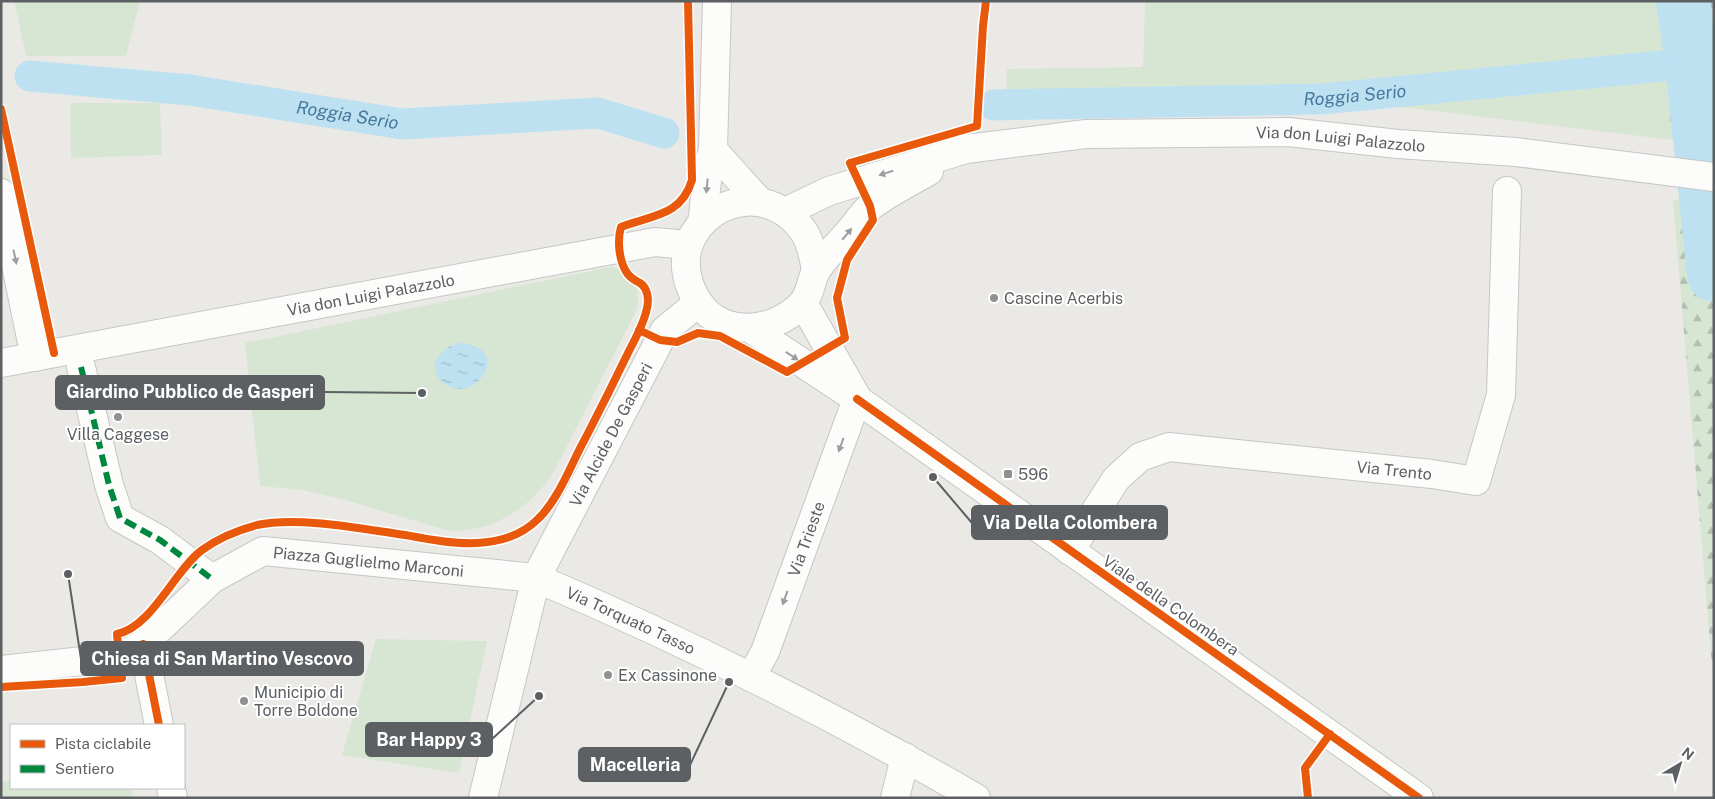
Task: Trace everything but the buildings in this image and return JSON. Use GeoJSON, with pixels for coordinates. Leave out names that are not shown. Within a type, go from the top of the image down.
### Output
{"type":"FeatureCollection","features":[{"type":"Feature","properties":{"kind":"street"},"geometry":{"type":"LineString","coordinates":[[717,1],[713,150],[695,234],[686,265],[689,285],[698,303],[713,317],[731,326],[751,329],[775,324],[803,303]]}},
{"type":"Feature","properties":{"kind":"street","name":"Via don Luigi Palazzolo"},"geometry":{"type":"LineString","coordinates":[[785,212],[829,191],[966,150],[1086,134],[1288,132],[1398,144],[1516,152],[1714,177]]}},
{"type":"Feature","properties":{"kind":"street"},"geometry":{"type":"LineString","coordinates":[[713,150],[759,202]]}},
{"type":"Feature","properties":{"kind":"street","name":"Via don Luigi Palazzolo"},"geometry":{"type":"LineString","coordinates":[[803,303],[816,271],[870,206],[966,150]]}},
{"type":"Feature","properties":{"kind":"street"},"geometry":{"type":"LineString","coordinates":[[1,192],[44,355]]}},
{"type":"Feature","properties":{"kind":"street","name":"Via Trento"},"geometry":{"type":"LineString","coordinates":[[1070,551],[1116,478],[1140,457],[1169,447],[1432,474],[1476,481],[1501,396],[1507,192]]}},
{"type":"Feature","properties":{"kind":"street"},"geometry":{"type":"LineString","coordinates":[[695,234],[708,216],[724,206],[742,201],[759,202],[776,207],[785,212],[804,232],[812,251],[816,271]]}},
{"type":"Feature","properties":{"kind":"street","name":"Via don Luigi Palazzolo"},"geometry":{"type":"LineString","coordinates":[[1,363],[695,234]]}},
{"type":"Feature","properties":{"kind":"street","name":"Via Alcide De Gasperi"},"geometry":{"type":"LineString","coordinates":[[536,578],[665,330],[698,303]]}},
{"type":"Feature","properties":{"kind":"street","name":"Viale della Colombera"},"geometry":{"type":"LineString","coordinates":[[803,303],[858,400]]}},
{"type":"Feature","properties":{"kind":"street","name":"Viale della Colombera"},"geometry":{"type":"LineString","coordinates":[[751,329],[858,400],[1420,798]]}},
{"type":"Feature","properties":{"kind":"street"},"geometry":{"type":"LineString","coordinates":[[82,367],[109,485],[120,518],[160,540],[212,579]]}},
{"type":"Feature","properties":{"kind":"street","name":"Via Trieste"},"geometry":{"type":"LineString","coordinates":[[751,677],[765,652],[858,400]]}},
{"type":"Feature","properties":{"kind":"street","name":"Piazza Guglielmo Marconi"},"geometry":{"type":"LineString","coordinates":[[1,670],[119,657],[143,644],[212,579],[263,551],[536,578]]}},
{"type":"Feature","properties":{"kind":"street"},"geometry":{"type":"LineString","coordinates":[[483,798],[536,578]]}},
{"type":"Feature","properties":{"kind":"street","name":"Via Torquato Tasso"},"geometry":{"type":"LineString","coordinates":[[536,578],[751,677],[905,757],[976,798]]}},
{"type":"Feature","properties":{"kind":"street"},"geometry":{"type":"LineString","coordinates":[[143,644],[159,724]]}},
{"type":"Feature","properties":{"kind":"street"},"geometry":{"type":"LineString","coordinates":[[895,798],[905,757]]}},
{"type":"Feature","properties":{"kind":"green space"},"geometry":{"type":"Polygon","coordinates":[[[14,1],[140,1],[126,56],[26,56],[14,1]]]}},
{"type":"Feature","properties":{"kind":"green space"},"geometry":{"type":"Polygon","coordinates":[[[1145,1],[1693,1],[1714,34],[1714,145],[1401,107],[1065,111],[1005,115],[1007,69],[1143,67],[1145,1]]]}},
{"type":"Feature","properties":{"kind":"green space"},"geometry":{"type":"Polygon","coordinates":[[[1657,1],[1714,1],[1714,145],[1667,133],[1672,110],[1657,1]]]}},
{"type":"Feature","properties":{"kind":"green space"},"geometry":{"type":"Polygon","coordinates":[[[70,103],[160,103],[162,155],[71,158],[70,103]]]}},
{"type":"Feature","properties":{"kind":"green space"},"geometry":{"type":"Polygon","coordinates":[[[1673,200],[1714,203],[1714,674],[1712,667],[1673,200]]]}},
{"type":"Feature","properties":{"kind":"green space"},"geometry":{"type":"Polygon","coordinates":[[[610,267],[625,273],[634,282],[638,294],[637,309],[555,470],[535,496],[509,516],[479,528],[446,530],[338,498],[301,490],[260,486],[245,343],[610,267]]]}},
{"type":"Feature","properties":{"kind":"green space"},"geometry":{"type":"Polygon","coordinates":[[[376,639],[487,641],[459,773],[342,755],[376,639]]]}},
{"type":"Feature","properties":{"kind":"green space"},"geometry":{"type":"Polygon","coordinates":[[[1,781],[10,781],[10,789],[131,789],[133,798],[1,798],[1,781]]]}},
{"type":"Feature","properties":{"kind":"water"},"geometry":{"type":"Polygon","coordinates":[[[458,343],[476,347],[485,354],[487,359],[485,372],[475,384],[463,389],[452,388],[442,382],[436,373],[435,363],[442,352],[458,343]]]}},
{"type":"Feature","properties":{"kind":"waterway"},"geometry":{"type":"LineString","coordinates":[[1683,1],[1692,62],[1714,275]]}},
{"type":"Feature","properties":{"kind":"waterway","name":"Roggia Serio"},"geometry":{"type":"LineString","coordinates":[[994,105],[1322,99],[1714,61]]}},
{"type":"Feature","properties":{"kind":"waterway","name":"Roggia Serio"},"geometry":{"type":"LineString","coordinates":[[30,76],[190,90],[402,124],[598,113],[664,133]]}},
{"type":"Feature","properties":{"kind":"marked path"},"geometry":{"type":"LineString","coordinates":[[81,367],[109,485],[120,518],[160,540],[212,579]]}},
{"type":"Feature","properties":{"kind":"cycle path"},"geometry":{"type":"LineString","coordinates":[[1,687],[122,678],[117,634],[130,629],[141,621],[152,610],[192,559],[202,550],[235,532],[250,527],[273,523],[311,523],[351,527],[439,541],[475,543],[492,542],[509,537],[524,530],[538,519],[552,502],[564,481],[642,326],[646,314],[648,301],[646,291],[643,285],[629,275],[622,263],[619,245],[621,227],[654,217],[673,208],[687,192],[692,180],[688,1]]}},
{"type":"Feature","properties":{"kind":"cycle path"},"geometry":{"type":"LineString","coordinates":[[639,330],[660,340],[677,342],[698,333],[720,336],[787,372],[845,338],[837,298],[847,260],[873,220],[870,206],[850,163],[977,126],[986,1]]}},
{"type":"Feature","properties":{"kind":"cycle path"},"geometry":{"type":"LineString","coordinates":[[1,109],[54,353]]}},
{"type":"Feature","properties":{"kind":"cycle path"},"geometry":{"type":"LineString","coordinates":[[857,399],[1419,798]]}},
{"type":"Feature","properties":{"kind":"cycle path"},"geometry":{"type":"LineString","coordinates":[[143,644],[159,724]]}},
{"type":"Feature","properties":{"kind":"cycle path"},"geometry":{"type":"LineString","coordinates":[[1308,798],[1305,768],[1330,734]]}},
{"type":"Feature","properties":{"kind":"place","name":"Cascine Acerbis"},"geometry":{"type":"Point","coordinates":[994,298]}},
{"type":"Feature","properties":{"kind":"place","name":"Giardino Pubblico de Gasperi"},"geometry":{"type":"Point","coordinates":[422,393]}},
{"type":"Feature","properties":{"kind":"place","name":"Villa Caggese"},"geometry":{"type":"Point","coordinates":[118,417]}},
{"type":"Feature","properties":{"kind":"place","name":"596"},"geometry":{"type":"Point","coordinates":[1008,474]}},
{"type":"Feature","properties":{"kind":"place","name":"Via Della Colombera"},"geometry":{"type":"Point","coordinates":[933,477]}},
{"type":"Feature","properties":{"kind":"place","name":"Chiesa di San Martino Vescovo"},"geometry":{"type":"Point","coordinates":[68,574]}},
{"type":"Feature","properties":{"kind":"place","name":"Ex Cassinone"},"geometry":{"type":"Point","coordinates":[608,675]}},
{"type":"Feature","properties":{"kind":"place","name":"Macelleria"},"geometry":{"type":"Point","coordinates":[729,682]}},
{"type":"Feature","properties":{"kind":"place","name":"Bar Happy 3"},"geometry":{"type":"Point","coordinates":[539,696]}},
{"type":"Feature","properties":{"kind":"place","name":"Municipio di Torre Boldone"},"geometry":{"type":"Point","coordinates":[244,701]}}]}
